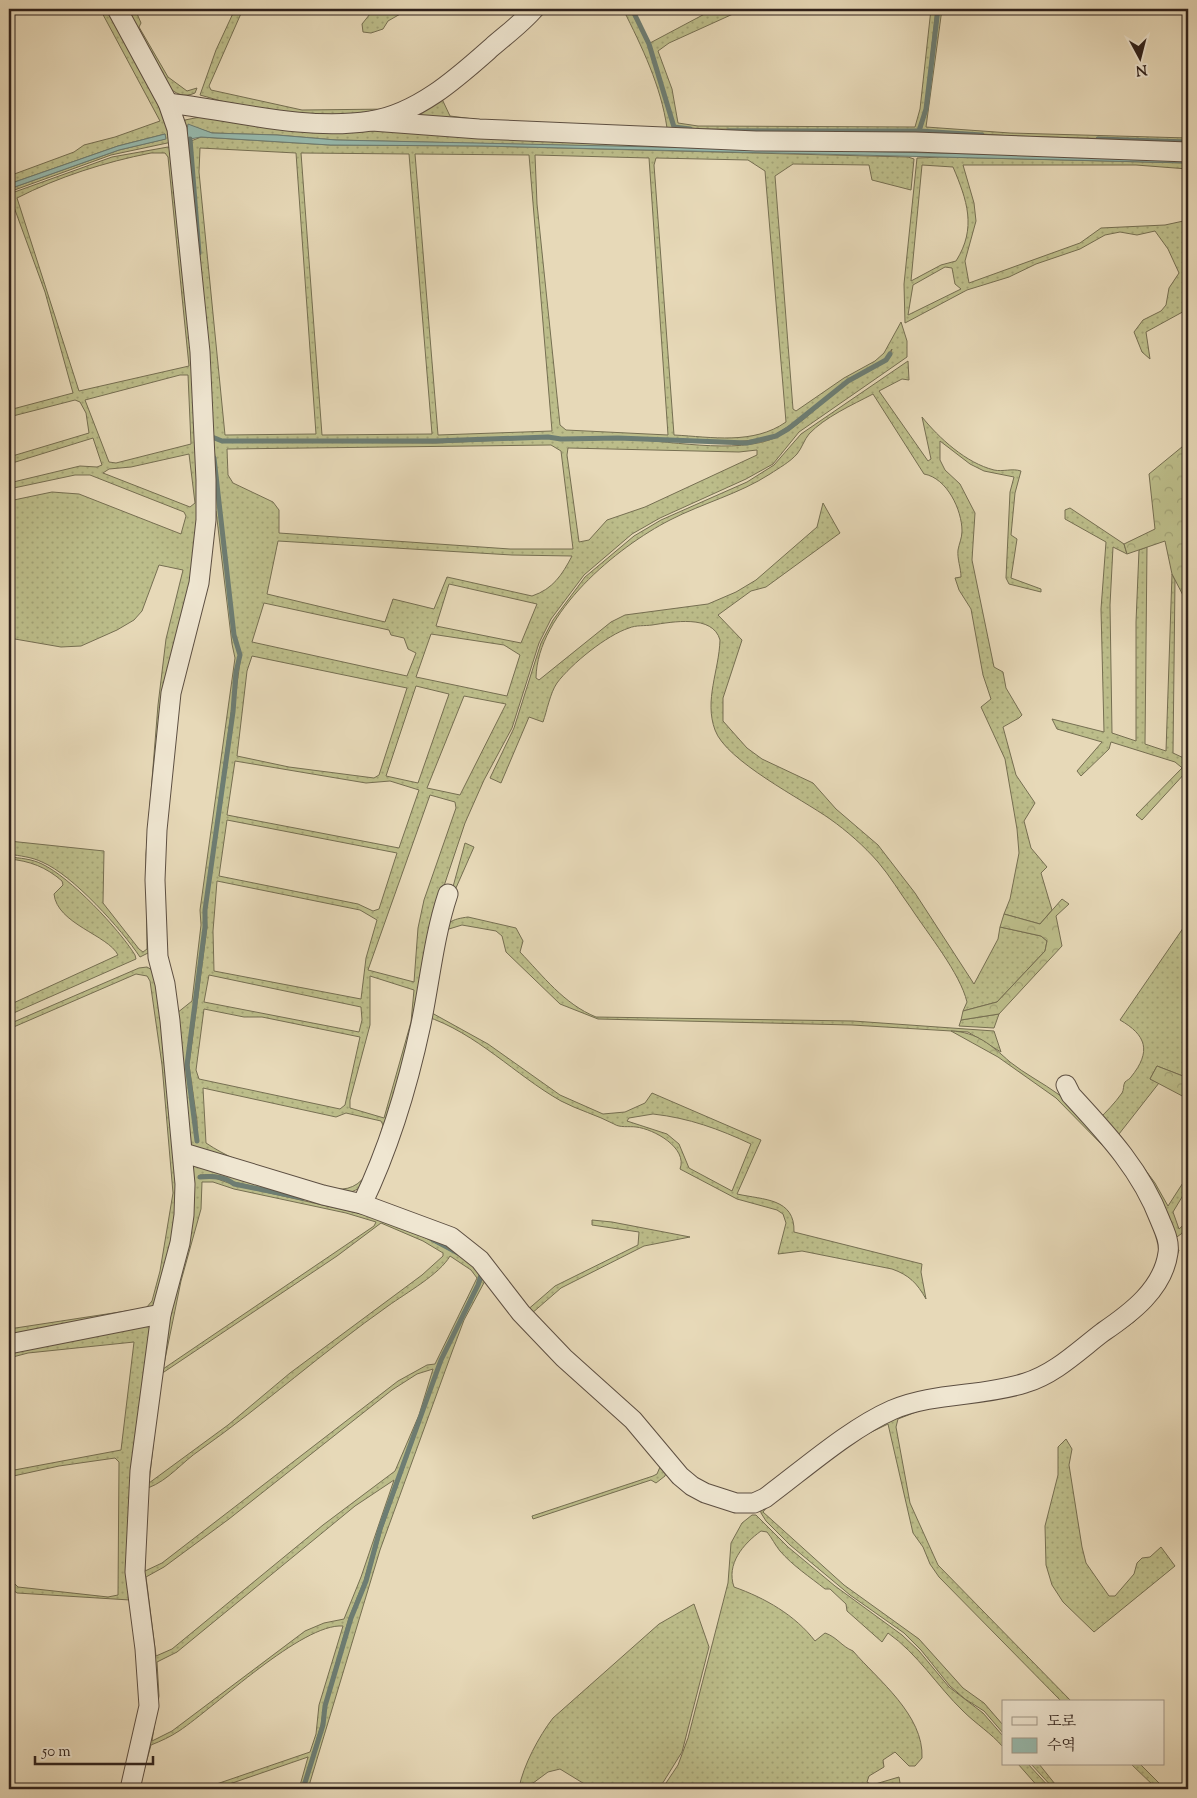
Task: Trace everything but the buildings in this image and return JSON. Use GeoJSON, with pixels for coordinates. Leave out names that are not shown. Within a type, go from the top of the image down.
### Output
{"type":"FeatureCollection","features":[{"type":"Feature","properties":{"kind":"street"},"geometry":{"type":"LineString","coordinates":[[117,9],[168,103],[177,129],[189,229],[200,352],[206,480],[204,555],[193,612],[176,668],[165,743],[155,880],[158,957],[170,1020],[184,1153],[184,1215],[180,1243],[161,1314],[147,1408],[136,1524],[135,1572],[145,1649],[149,1706],[130,1789]]}},
{"type":"Feature","properties":{"kind":"street"},"geometry":{"type":"LineString","coordinates":[[372,121],[412,107],[449,83],[466,71],[534,9]]}},
{"type":"Feature","properties":{"kind":"street"},"geometry":{"type":"LineString","coordinates":[[168,103],[309,123],[372,121],[479,129],[756,141],[915,142],[1188,152]]}},
{"type":"Feature","properties":{"kind":"street"},"geometry":{"type":"LineString","coordinates":[[362,1204],[379,1169],[410,1067],[421,1025],[434,944],[448,894]]}},
{"type":"Feature","properties":{"kind":"street"},"geometry":{"type":"LineString","coordinates":[[184,1153],[323,1195],[362,1204],[452,1237],[468,1249],[489,1270],[521,1313],[564,1358],[633,1420],[680,1476],[705,1493],[736,1503],[754,1503],[765,1498],[861,1428],[892,1410],[930,1400],[1007,1388],[1040,1378],[1055,1370],[1128,1314],[1147,1296],[1162,1273],[1168,1252],[1169,1244],[1162,1225],[1148,1191],[1130,1161],[1071,1095],[1066,1085]]}},
{"type":"Feature","properties":{"kind":"street"},"geometry":{"type":"LineString","coordinates":[[9,1344],[161,1314]]}},
{"type":"Feature","properties":{"kind":"green space"},"geometry":{"type":"Polygon","coordinates":[[[100,9],[107,9],[163,114],[172,142],[111,155],[9,192],[9,189],[119,150],[165,139],[165,134],[118,146],[9,184],[9,176],[74,152],[84,145],[115,137],[160,121],[100,9]]]}},
{"type":"Feature","properties":{"kind":"green space"},"geometry":{"type":"Polygon","coordinates":[[[124,9],[135,9],[141,23],[139,27],[168,77],[187,91],[197,88],[195,93],[180,94],[168,86],[124,9]]]}},
{"type":"Feature","properties":{"kind":"green space"},"geometry":{"type":"Polygon","coordinates":[[[235,9],[243,9],[209,86],[211,90],[302,110],[392,109],[324,119],[246,108],[200,95],[216,50],[235,9]]]}},
{"type":"Feature","properties":{"kind":"green space"},"geometry":{"type":"Polygon","coordinates":[[[374,9],[409,9],[388,21],[383,29],[371,33],[363,32],[362,24],[374,9]]]}},
{"type":"Feature","properties":{"kind":"green space"},"geometry":{"type":"Polygon","coordinates":[[[540,9],[549,9],[476,74],[442,99],[450,116],[489,121],[667,128],[660,97],[644,52],[623,9],[630,9],[648,44],[674,128],[699,132],[919,132],[1012,139],[1188,143],[1188,146],[1043,143],[918,135],[702,135],[481,125],[424,121],[410,118],[410,113],[446,91],[479,66],[540,9]]]}},
{"type":"Feature","properties":{"kind":"green space"},"geometry":{"type":"Polygon","coordinates":[[[714,9],[744,9],[669,43],[658,51],[672,89],[678,123],[698,126],[915,127],[920,109],[931,9],[936,9],[925,109],[918,130],[699,129],[675,126],[650,43],[714,9]]]}},
{"type":"Feature","properties":{"kind":"green space"},"geometry":{"type":"Polygon","coordinates":[[[939,9],[942,9],[926,127],[1010,133],[1188,138],[1188,141],[1012,136],[921,130],[927,109],[939,9]]]}},
{"type":"Feature","properties":{"kind":"green space"},"geometry":{"type":"Polygon","coordinates":[[[205,116],[301,128],[371,127],[653,142],[1188,156],[1188,160],[336,140],[277,135],[212,133],[188,125],[186,138],[188,139],[211,437],[233,635],[239,655],[204,910],[204,927],[186,1065],[197,1142],[197,1121],[189,1065],[207,927],[206,910],[241,655],[235,635],[213,439],[222,442],[436,443],[548,438],[575,441],[619,439],[721,446],[760,443],[787,431],[849,381],[886,360],[892,349],[885,359],[847,380],[798,420],[775,435],[762,439],[725,443],[618,437],[561,438],[548,436],[436,440],[223,440],[213,436],[191,141],[201,137],[330,145],[482,146],[908,157],[914,159],[911,190],[872,180],[869,165],[793,164],[775,176],[793,409],[796,411],[844,378],[875,361],[884,353],[901,322],[907,341],[907,357],[799,432],[773,464],[746,479],[660,518],[632,534],[584,575],[551,619],[539,643],[512,728],[484,780],[465,823],[436,910],[418,1021],[376,1167],[369,1179],[361,1187],[344,1194],[337,1195],[276,1179],[195,1150],[191,1144],[181,1078],[177,1026],[164,959],[160,883],[165,816],[163,893],[165,935],[177,1013],[192,1001],[201,925],[200,910],[235,658],[216,511],[214,512],[209,568],[201,613],[181,690],[166,804],[170,741],[182,667],[200,605],[209,559],[213,506],[196,248],[182,133],[185,120],[205,116]],[[200,148],[199,172],[225,435],[316,434],[296,153],[200,148]],[[301,153],[322,435],[432,434],[409,154],[301,153]],[[415,154],[438,435],[552,431],[529,155],[415,154]],[[535,155],[537,204],[560,425],[566,430],[668,435],[649,158],[535,155]],[[656,158],[654,165],[674,435],[732,438],[760,434],[773,429],[786,422],[765,171],[748,160],[656,158]],[[551,445],[227,449],[228,475],[233,483],[273,502],[279,510],[279,533],[510,549],[573,549],[561,451],[551,445]],[[568,448],[567,455],[579,542],[589,540],[607,520],[645,507],[757,455],[757,450],[739,452],[568,448]],[[278,541],[267,594],[385,622],[393,599],[434,609],[447,577],[532,596],[546,589],[556,580],[572,556],[512,555],[278,541]],[[449,584],[436,626],[521,643],[537,604],[449,584]],[[264,603],[252,642],[407,676],[416,653],[408,649],[404,638],[391,635],[389,630],[264,603]],[[431,634],[416,677],[507,696],[520,655],[504,645],[431,634]],[[252,656],[247,671],[237,756],[289,767],[374,778],[379,775],[407,688],[252,656]],[[416,686],[386,776],[418,783],[449,694],[416,686]],[[464,696],[427,788],[460,795],[506,704],[464,696]],[[235,761],[227,815],[399,848],[419,790],[390,781],[366,783],[235,761]],[[430,795],[368,970],[414,982],[418,928],[424,900],[456,808],[455,802],[430,795]],[[227,820],[219,876],[358,904],[373,911],[379,909],[397,853],[227,820]],[[217,881],[213,931],[214,971],[361,999],[366,958],[377,920],[360,910],[217,881]],[[209,975],[204,1002],[359,1032],[362,1020],[361,1007],[209,975]],[[370,976],[370,1025],[350,1100],[350,1108],[384,1118],[411,1022],[414,990],[370,976]],[[204,1009],[196,1070],[199,1079],[340,1109],[345,1105],[360,1037],[262,1017],[244,1017],[204,1009]],[[203,1088],[206,1143],[236,1160],[268,1172],[336,1189],[348,1188],[357,1184],[370,1168],[383,1125],[381,1121],[346,1113],[336,1117],[203,1088]]]}},
{"type":"Feature","properties":{"kind":"green space"},"geometry":{"type":"Polygon","coordinates":[[[168,147],[174,149],[201,475],[194,576],[150,952],[140,957],[96,904],[68,879],[38,860],[9,854],[9,841],[104,851],[103,903],[139,949],[143,952],[147,949],[146,854],[158,705],[166,639],[183,570],[159,565],[142,611],[134,620],[81,646],[61,647],[9,638],[9,501],[52,492],[79,494],[181,534],[186,516],[184,512],[90,475],[75,475],[9,489],[9,483],[80,466],[97,467],[102,465],[93,438],[9,464],[9,457],[89,433],[86,413],[80,402],[75,400],[9,417],[9,410],[73,393],[45,292],[11,199],[9,199],[9,194],[112,157],[168,147]],[[151,153],[82,171],[49,183],[17,198],[79,391],[189,366],[168,157],[165,153],[151,153]],[[180,375],[85,400],[109,462],[116,463],[191,444],[188,375],[180,375]],[[189,454],[131,467],[109,469],[103,473],[190,507],[195,503],[189,454]]]}},
{"type":"Feature","properties":{"kind":"green space"},"geometry":{"type":"Polygon","coordinates":[[[917,158],[1188,163],[1188,169],[1136,165],[963,165],[974,203],[976,221],[965,261],[969,283],[1080,243],[1101,228],[1165,225],[1188,220],[1188,309],[1146,332],[1150,359],[1142,352],[1134,332],[1143,320],[1161,311],[1166,305],[1169,288],[1179,273],[1168,249],[1155,231],[1137,235],[1120,232],[1105,235],[1080,249],[1036,264],[1009,277],[967,290],[905,323],[904,284],[917,158]],[[922,165],[911,281],[941,265],[956,261],[966,237],[968,225],[966,203],[953,167],[922,165]],[[945,267],[913,285],[908,315],[961,289],[955,284],[952,268],[945,267]]]}},
{"type":"Feature","properties":{"kind":"green space"},"geometry":{"type":"Polygon","coordinates":[[[908,361],[909,380],[902,379],[879,391],[928,461],[931,459],[922,417],[954,449],[973,462],[994,470],[1021,471],[1015,493],[1011,535],[1017,539],[1011,578],[1041,589],[1041,592],[1009,584],[1006,578],[1010,492],[1014,477],[984,471],[970,464],[940,441],[940,460],[945,470],[960,484],[975,513],[972,560],[994,667],[1003,672],[1006,688],[1022,715],[1003,727],[1016,775],[1035,803],[1024,821],[1031,848],[1047,867],[1041,873],[1052,910],[1040,924],[1004,914],[1010,899],[1019,853],[1017,829],[1005,759],[981,707],[991,699],[983,675],[971,609],[959,590],[955,578],[961,577],[958,550],[962,531],[959,514],[952,496],[946,488],[940,482],[924,474],[873,394],[839,412],[815,428],[809,434],[799,452],[770,474],[746,487],[670,520],[627,547],[605,565],[565,607],[550,630],[540,654],[536,678],[539,680],[611,622],[625,615],[708,604],[736,592],[756,580],[817,527],[823,503],[840,533],[766,587],[751,591],[718,615],[742,640],[723,698],[723,721],[747,748],[762,759],[813,783],[836,809],[878,845],[915,893],[974,984],[998,939],[1000,927],[1041,936],[1047,941],[1045,951],[997,1002],[963,1011],[967,1002],[951,966],[878,862],[836,824],[749,767],[722,742],[715,730],[711,708],[720,640],[716,632],[709,626],[701,623],[670,622],[635,626],[600,643],[571,667],[557,683],[543,722],[529,717],[501,783],[490,778],[514,728],[541,643],[553,620],[585,577],[634,536],[661,520],[747,482],[774,465],[801,434],[908,361]]]}},
{"type":"Feature","properties":{"kind":"green space"},"geometry":{"type":"Polygon","coordinates":[[[1188,442],[1188,532],[1186,535],[1188,605],[1172,574],[1165,541],[1127,554],[1124,544],[1155,529],[1149,474],[1188,442]]]}},
{"type":"Feature","properties":{"kind":"green space"},"geometry":{"type":"Polygon","coordinates":[[[1070,508],[1124,544],[1127,554],[1113,547],[1110,605],[1112,733],[1136,741],[1136,622],[1139,550],[1147,547],[1145,744],[1166,751],[1172,574],[1175,580],[1173,753],[1188,760],[1186,771],[1175,762],[1111,742],[1109,749],[1081,776],[1077,771],[1102,742],[1057,729],[1052,719],[1104,732],[1101,609],[1106,542],[1065,519],[1065,510],[1070,508]]]}},
{"type":"Feature","properties":{"kind":"green space"},"geometry":{"type":"Polygon","coordinates":[[[1182,768],[1186,771],[1188,769],[1188,773],[1186,772],[1142,820],[1136,815],[1182,768]]]}},
{"type":"Feature","properties":{"kind":"green space"},"geometry":{"type":"Polygon","coordinates":[[[465,843],[474,847],[452,897],[451,894],[465,843]]]}},
{"type":"Feature","properties":{"kind":"green space"},"geometry":{"type":"Polygon","coordinates":[[[9,857],[38,862],[66,880],[106,918],[128,944],[136,959],[9,1015],[9,1005],[118,955],[104,941],[73,921],[57,904],[54,894],[63,885],[62,881],[50,872],[37,866],[24,861],[9,859],[9,857]]]}},
{"type":"Feature","properties":{"kind":"green space"},"geometry":{"type":"Polygon","coordinates":[[[1062,899],[1069,904],[1056,916],[1062,946],[999,1014],[961,1020],[963,1011],[997,1002],[1045,951],[1047,941],[1041,936],[1000,927],[1004,914],[1040,924],[1062,899]]]}},
{"type":"Feature","properties":{"kind":"green space"},"geometry":{"type":"Polygon","coordinates":[[[468,917],[516,928],[523,941],[520,952],[564,997],[596,1017],[853,1021],[994,1031],[1001,1052],[968,1032],[852,1025],[598,1019],[560,1004],[506,952],[502,936],[496,931],[462,925],[449,929],[444,933],[432,1013],[488,1044],[560,1095],[603,1114],[625,1112],[645,1103],[652,1093],[761,1140],[737,1194],[776,1202],[784,1207],[793,1221],[794,1232],[922,1264],[921,1272],[926,1299],[912,1280],[892,1269],[802,1251],[778,1254],[786,1223],[783,1214],[777,1210],[737,1199],[680,1169],[681,1161],[674,1147],[652,1131],[616,1125],[561,1101],[462,1033],[444,1023],[425,1016],[432,966],[438,940],[449,923],[468,917]],[[653,1114],[629,1118],[627,1121],[667,1134],[679,1144],[689,1168],[732,1191],[751,1144],[704,1125],[679,1118],[653,1114]]]}},
{"type":"Feature","properties":{"kind":"green space"},"geometry":{"type":"Polygon","coordinates":[[[1188,921],[1188,1078],[1157,1066],[1150,1079],[1159,1083],[1119,1134],[1155,1183],[1168,1206],[1188,1175],[1188,1187],[1173,1212],[1179,1229],[1188,1221],[1188,1229],[1174,1239],[1098,1120],[1122,1093],[1125,1082],[1131,1078],[1138,1068],[1144,1051],[1143,1044],[1136,1032],[1120,1020],[1188,921]]]}},
{"type":"Feature","properties":{"kind":"green space"},"geometry":{"type":"Polygon","coordinates":[[[147,967],[152,970],[157,983],[177,1165],[176,1225],[154,1307],[9,1340],[9,1329],[146,1308],[152,1301],[160,1271],[173,1193],[162,1065],[150,981],[147,976],[136,974],[9,1029],[9,1024],[139,968],[147,967]]]}},
{"type":"Feature","properties":{"kind":"green space"},"geometry":{"type":"Polygon","coordinates":[[[999,1014],[994,1028],[959,1026],[961,1020],[999,1014]]]}},
{"type":"Feature","properties":{"kind":"green space"},"geometry":{"type":"Polygon","coordinates":[[[951,1031],[969,1034],[983,1040],[1016,1066],[1066,1100],[1092,1128],[1109,1152],[1056,1098],[998,1057],[951,1031]]]}},
{"type":"Feature","properties":{"kind":"green space"},"geometry":{"type":"Polygon","coordinates":[[[1157,1066],[1188,1078],[1188,1099],[1150,1079],[1157,1066]]]}},
{"type":"Feature","properties":{"kind":"green space"},"geometry":{"type":"Polygon","coordinates":[[[194,1163],[211,1166],[270,1186],[385,1215],[450,1242],[477,1262],[540,1338],[623,1416],[667,1467],[665,1476],[656,1483],[651,1480],[533,1519],[532,1516],[653,1476],[657,1474],[660,1467],[639,1439],[507,1307],[486,1279],[464,1320],[380,1550],[308,1789],[304,1789],[324,1726],[326,1706],[352,1619],[367,1582],[382,1529],[442,1360],[484,1276],[482,1269],[464,1255],[405,1225],[377,1214],[234,1182],[218,1176],[200,1175],[200,1178],[212,1177],[234,1185],[376,1217],[404,1227],[463,1257],[480,1271],[481,1275],[440,1360],[379,1528],[364,1581],[349,1618],[302,1789],[299,1789],[308,1757],[215,1789],[202,1789],[310,1752],[316,1734],[319,1705],[343,1626],[326,1629],[305,1638],[259,1668],[179,1731],[151,1745],[139,1789],[135,1789],[148,1735],[154,1690],[139,1566],[144,1480],[157,1366],[186,1236],[191,1174],[194,1163]],[[202,1182],[201,1209],[181,1281],[163,1369],[374,1226],[376,1222],[346,1213],[234,1189],[213,1182],[202,1182]],[[381,1223],[337,1256],[161,1374],[149,1483],[228,1425],[290,1373],[422,1275],[443,1256],[443,1253],[423,1241],[381,1223]],[[450,1256],[439,1270],[341,1341],[193,1455],[169,1476],[148,1488],[144,1544],[145,1571],[162,1563],[398,1381],[427,1365],[435,1364],[477,1278],[471,1270],[450,1256]],[[433,1369],[417,1374],[392,1390],[229,1519],[164,1567],[146,1577],[156,1656],[172,1649],[323,1525],[395,1471],[419,1415],[433,1369]],[[394,1480],[355,1506],[177,1652],[157,1662],[159,1696],[152,1741],[172,1731],[305,1631],[324,1623],[344,1619],[361,1577],[394,1480]]]}},
{"type":"Feature","properties":{"kind":"green space"},"geometry":{"type":"Polygon","coordinates":[[[592,1220],[690,1237],[644,1246],[561,1288],[531,1314],[694,1476],[707,1484],[750,1496],[929,1395],[756,1498],[711,1494],[525,1312],[555,1286],[638,1245],[639,1232],[592,1225],[592,1220]]]}},
{"type":"Feature","properties":{"kind":"green space"},"geometry":{"type":"Polygon","coordinates":[[[1173,1247],[1179,1250],[1166,1284],[1154,1302],[1135,1321],[1052,1380],[1007,1395],[929,1407],[898,1419],[896,1427],[910,1503],[938,1565],[1070,1700],[1060,1700],[939,1577],[930,1564],[923,1547],[913,1533],[888,1424],[855,1440],[771,1502],[763,1512],[844,1585],[919,1639],[963,1688],[984,1703],[1002,1724],[1002,1732],[984,1711],[965,1699],[950,1686],[921,1650],[904,1633],[850,1595],[790,1545],[766,1521],[761,1513],[760,1506],[852,1437],[894,1412],[926,1403],[1007,1392],[1037,1383],[1055,1374],[1126,1322],[1148,1302],[1164,1274],[1173,1247]]]}},
{"type":"Feature","properties":{"kind":"green space"},"geometry":{"type":"Polygon","coordinates":[[[151,1324],[130,1600],[17,1593],[9,1587],[9,1578],[18,1587],[108,1597],[118,1595],[119,1462],[115,1458],[59,1466],[9,1477],[9,1471],[121,1450],[134,1342],[28,1353],[9,1358],[9,1351],[151,1324]]]}},
{"type":"Feature","properties":{"kind":"green space"},"geometry":{"type":"Polygon","coordinates":[[[1066,1439],[1072,1449],[1069,1465],[1086,1563],[1109,1596],[1115,1596],[1134,1574],[1137,1563],[1142,1558],[1150,1557],[1161,1547],[1175,1566],[1094,1632],[1063,1602],[1052,1585],[1046,1565],[1045,1526],[1058,1475],[1058,1447],[1066,1439]]]}},
{"type":"Feature","properties":{"kind":"green space"},"geometry":{"type":"Polygon","coordinates":[[[752,1515],[756,1515],[788,1547],[835,1586],[902,1635],[919,1651],[949,1687],[983,1713],[1002,1735],[1002,1746],[963,1711],[899,1641],[888,1633],[882,1642],[847,1611],[846,1604],[830,1589],[825,1589],[796,1566],[780,1551],[767,1532],[761,1531],[742,1548],[734,1563],[732,1579],[734,1587],[757,1596],[779,1608],[798,1623],[815,1641],[825,1633],[853,1651],[898,1699],[908,1713],[916,1727],[921,1742],[922,1758],[915,1766],[909,1766],[895,1752],[883,1760],[884,1767],[869,1776],[867,1782],[872,1785],[899,1777],[900,1783],[896,1789],[662,1789],[678,1765],[688,1738],[728,1583],[731,1543],[742,1523],[752,1515]]]}},
{"type":"Feature","properties":{"kind":"green space"},"geometry":{"type":"Polygon","coordinates":[[[694,1604],[709,1647],[682,1752],[659,1789],[591,1788],[560,1769],[548,1772],[525,1789],[519,1788],[532,1751],[553,1718],[659,1624],[694,1604]]]}},
{"type":"Feature","properties":{"kind":"green space"},"geometry":{"type":"Polygon","coordinates":[[[1020,1766],[1030,1766],[1051,1789],[1040,1789],[1020,1766]]]}},
{"type":"Feature","properties":{"kind":"green space"},"geometry":{"type":"Polygon","coordinates":[[[1033,1766],[1041,1766],[1059,1789],[1054,1789],[1033,1766]]]}},
{"type":"Feature","properties":{"kind":"green space"},"geometry":{"type":"Polygon","coordinates":[[[1133,1766],[1142,1766],[1165,1789],[1157,1789],[1133,1766]]]}},
{"type":"Feature","properties":{"kind":"water"},"geometry":{"type":"Polygon","coordinates":[[[188,124],[212,133],[277,135],[336,140],[1163,158],[1188,160],[1188,163],[482,146],[330,145],[201,137],[190,139],[186,138],[188,124]]]}},
{"type":"Feature","properties":{"kind":"water"},"geometry":{"type":"Polygon","coordinates":[[[165,134],[166,139],[119,150],[9,189],[9,184],[118,146],[165,134]]]}},
{"type":"Feature","properties":{"kind":"waterway"},"geometry":{"type":"LineString","coordinates":[[632,9],[649,44],[674,127],[690,129]]}},
{"type":"Feature","properties":{"kind":"waterway"},"geometry":{"type":"LineString","coordinates":[[919,131],[926,109],[938,9]]}},
{"type":"Feature","properties":{"kind":"waterway"},"geometry":{"type":"LineString","coordinates":[[728,131],[919,131],[982,135]]}},
{"type":"Feature","properties":{"kind":"waterway"},"geometry":{"type":"LineString","coordinates":[[190,139],[199,253]]}},
{"type":"Feature","properties":{"kind":"waterway"},"geometry":{"type":"LineString","coordinates":[[1098,139],[1188,142]]}},
{"type":"Feature","properties":{"kind":"waterway"},"geometry":{"type":"LineString","coordinates":[[212,437],[222,441],[435,441],[548,437],[561,439],[618,438],[747,443],[776,436],[788,429],[848,381],[886,360],[890,354]]}},
{"type":"Feature","properties":{"kind":"waterway"},"geometry":{"type":"LineString","coordinates":[[197,1141],[187,1065],[205,927],[205,910],[233,712],[236,672],[240,655],[234,635],[214,458]]}},
{"type":"Feature","properties":{"kind":"waterway"},"geometry":{"type":"LineString","coordinates":[[200,1177],[218,1177],[234,1184],[303,1198]]}},
{"type":"Feature","properties":{"kind":"waterway"},"geometry":{"type":"LineString","coordinates":[[432,1239],[458,1253]]}},
{"type":"Feature","properties":{"kind":"waterway"},"geometry":{"type":"LineString","coordinates":[[303,1789],[323,1725],[325,1706],[351,1618],[366,1581],[380,1529],[441,1360],[478,1285],[482,1272]]}}]}
